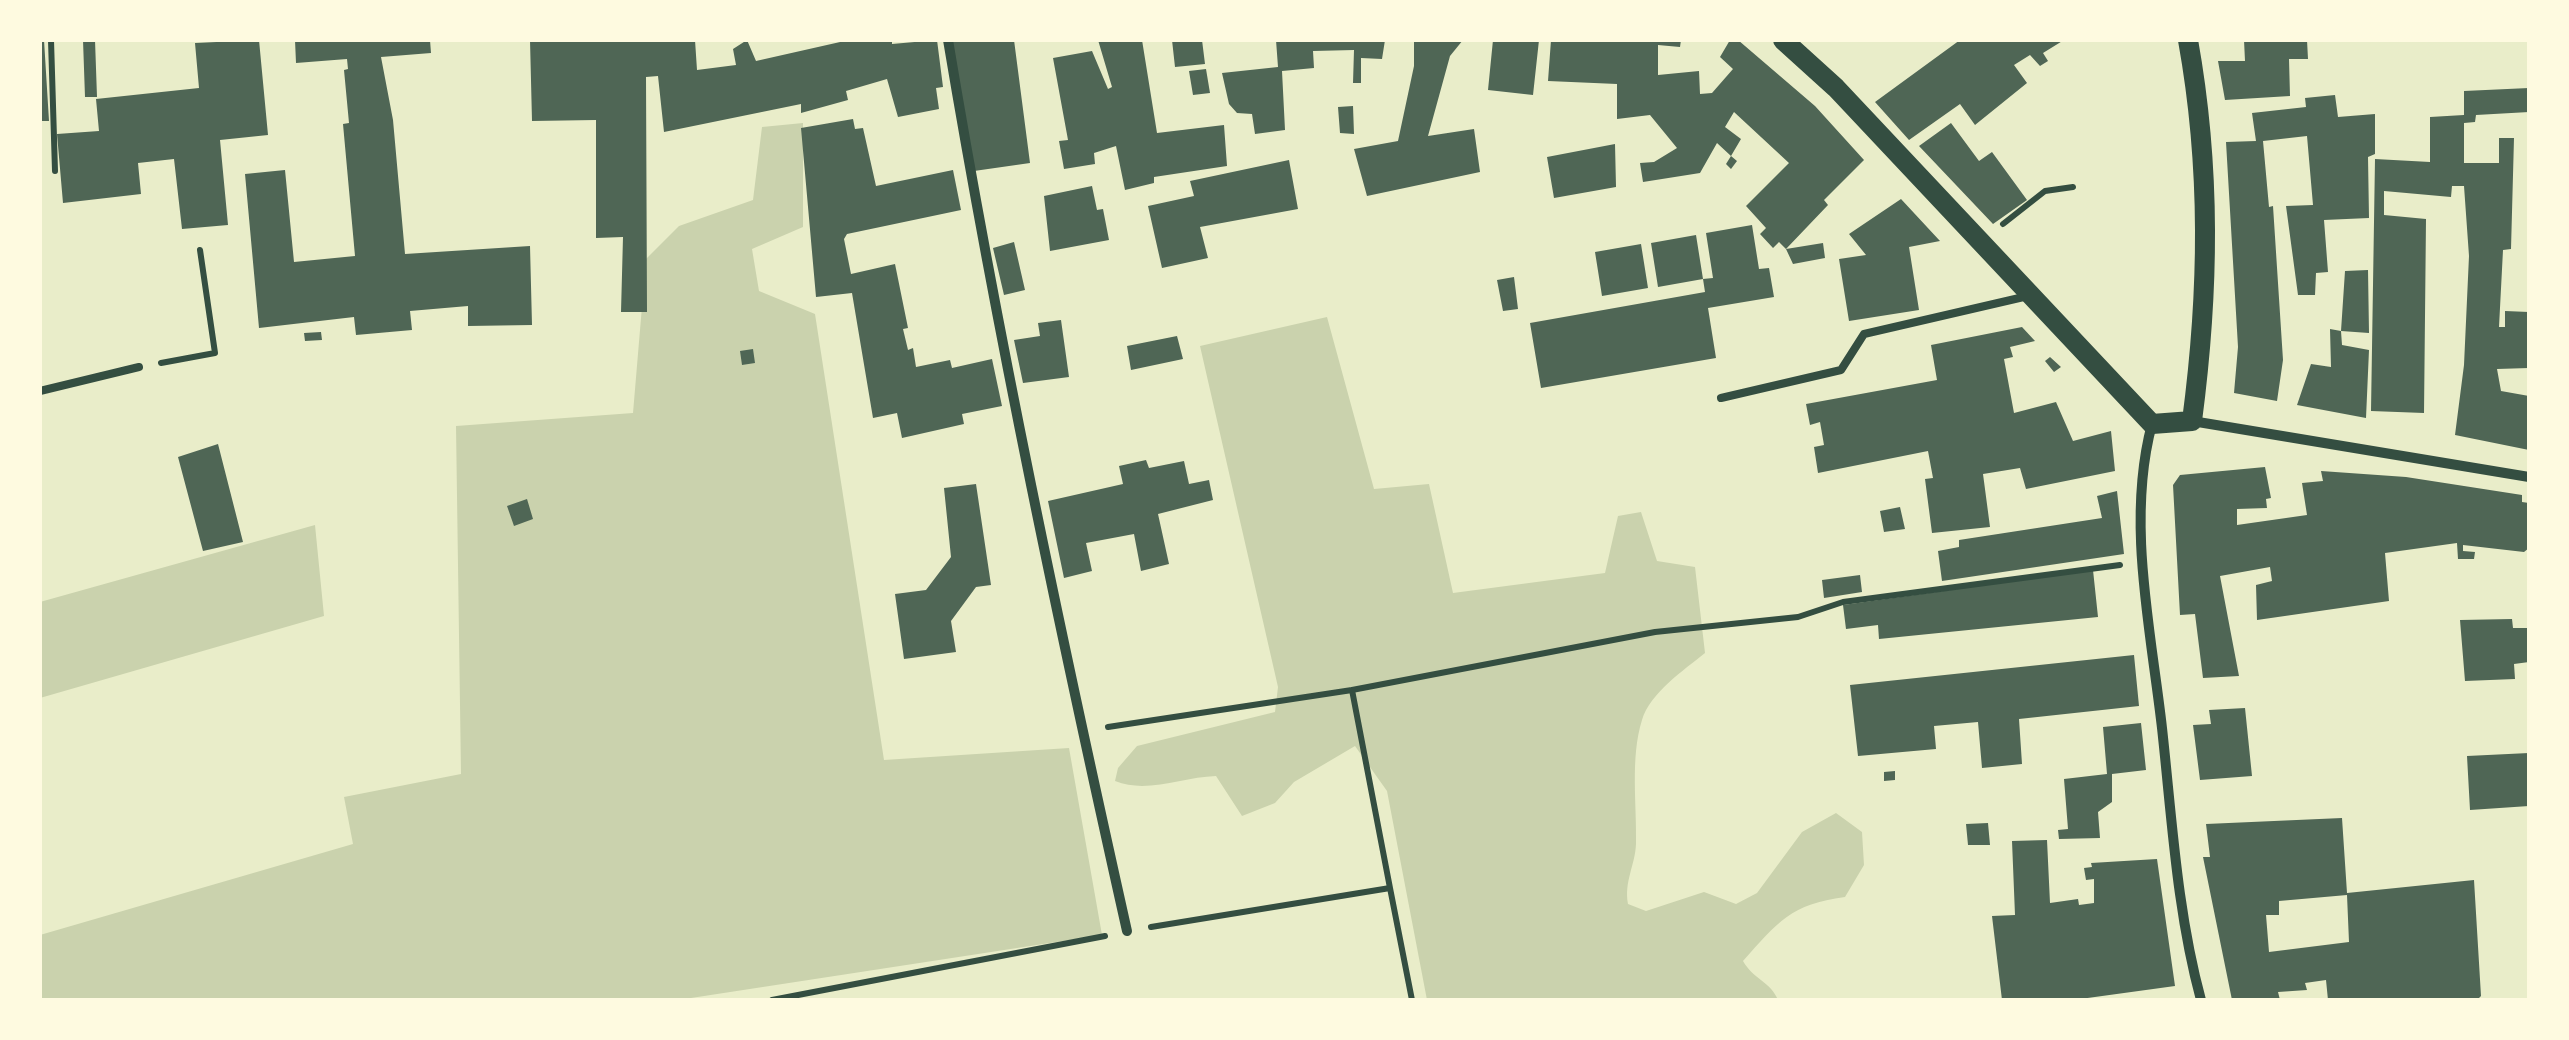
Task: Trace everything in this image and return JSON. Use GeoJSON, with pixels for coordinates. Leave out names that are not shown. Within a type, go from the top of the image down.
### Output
{"type":"FeatureCollection","features":[{"type":"Feature","properties":{"kind":"main road"},"geometry":{"type":"LineString","coordinates":[[1782,40],[1836,88],[2152,424],[2192,421],[2207,292],[2204,142],[2188,40]]}},
{"type":"Feature","properties":{"kind":"street"},"geometry":{"type":"LineString","coordinates":[[948,40],[979,224],[1127,932]]}},
{"type":"Feature","properties":{"kind":"street"},"geometry":{"type":"LineString","coordinates":[[2192,421],[2529,477]]}},
{"type":"Feature","properties":{"kind":"street"},"geometry":{"type":"LineString","coordinates":[[2152,424],[2143,458],[2143,562],[2181,902],[2202,1000]]}},
{"type":"Feature","properties":{"kind":"lane"},"geometry":{"type":"LineString","coordinates":[[1721,398],[1841,370],[1864,334],[2028,296]]}},
{"type":"Feature","properties":{"kind":"lane"},"geometry":{"type":"LineString","coordinates":[[40,392],[139,367]]}},
{"type":"Feature","properties":{"kind":"path"},"geometry":{"type":"LineString","coordinates":[[52,40],[55,172]]}},
{"type":"Feature","properties":{"kind":"path"},"geometry":{"type":"LineString","coordinates":[[2021,211],[2045,191],[2073,187]]}},
{"type":"Feature","properties":{"kind":"path"},"geometry":{"type":"LineString","coordinates":[[139,367],[215,353],[200,250]]}},
{"type":"Feature","properties":{"kind":"path"},"geometry":{"type":"LineString","coordinates":[[1082,731],[1352,690],[1655,632],[1798,617],[1843,602],[2143,562]]}},
{"type":"Feature","properties":{"kind":"path"},"geometry":{"type":"LineString","coordinates":[[1352,690],[1412,1000]]}},
{"type":"Feature","properties":{"kind":"path"},"geometry":{"type":"LineString","coordinates":[[772,1000],[1127,932],[1390,888]]}},
{"type":"Feature","properties":{"kind":"green space"},"geometry":{"type":"Polygon","coordinates":[[[803,123],[803,227],[752,249],[759,291],[815,314],[884,760],[1069,748],[1102,935],[678,1000],[40,1000],[40,935],[353,844],[344,797],[461,774],[456,426],[633,413],[646,259],[679,226],[753,200],[762,127],[803,123]]]}},
{"type":"Feature","properties":{"kind":"green space"},"geometry":{"type":"Polygon","coordinates":[[[1327,317],[1374,489],[1429,484],[1453,593],[1605,573],[1618,516],[1641,512],[1657,561],[1695,567],[1705,653],[1660,691],[1642,720],[1636,750],[1636,844],[1627,888],[1628,904],[1646,911],[1704,892],[1736,904],[1757,893],[1802,832],[1836,813],[1862,832],[1864,865],[1845,897],[1798,910],[1743,961],[1778,1000],[1427,1000],[1387,791],[1355,746],[1294,782],[1275,803],[1242,816],[1216,776],[1140,786],[1115,781],[1118,768],[1137,746],[1275,712],[1278,687],[1200,346],[1327,317]]]}},
{"type":"Feature","properties":{"kind":"green space"},"geometry":{"type":"Polygon","coordinates":[[[315,525],[324,616],[40,698],[40,602],[315,525]]]}},
{"type":"Feature","properties":{"kind":"building"},"geometry":{"type":"Polygon","coordinates":[[[40,40],[44,40],[49,121],[40,121],[40,40]]]}},
{"type":"Feature","properties":{"kind":"building"},"geometry":{"type":"Polygon","coordinates":[[[83,40],[95,40],[97,97],[85,97],[83,40]]]}},
{"type":"Feature","properties":{"kind":"building"},"geometry":{"type":"Polygon","coordinates":[[[259,40],[268,135],[220,140],[228,225],[182,229],[174,159],[138,163],[141,194],[63,203],[57,134],[99,131],[96,99],[199,88],[195,43],[259,40]]]}},
{"type":"Feature","properties":{"kind":"building"},"geometry":{"type":"Polygon","coordinates":[[[295,40],[430,40],[431,53],[381,57],[393,120],[405,254],[530,246],[532,325],[468,326],[468,306],[410,311],[412,330],[356,335],[354,317],[259,328],[245,174],[285,170],[294,262],[355,256],[343,124],[349,123],[344,70],[348,69],[347,59],[296,63],[295,40]]]}},
{"type":"Feature","properties":{"kind":"building"},"geometry":{"type":"Polygon","coordinates":[[[530,40],[695,40],[697,70],[736,65],[733,49],[747,40],[756,61],[849,40],[892,40],[892,44],[937,40],[943,87],[936,88],[939,109],[898,117],[887,79],[846,91],[848,100],[801,113],[801,104],[664,132],[658,76],[646,77],[647,312],[621,312],[623,237],[596,238],[596,120],[532,121],[530,40]]]}},
{"type":"Feature","properties":{"kind":"building"},"geometry":{"type":"Polygon","coordinates":[[[952,40],[1014,40],[1030,163],[974,171],[952,40]]]}},
{"type":"Feature","properties":{"kind":"building"},"geometry":{"type":"Polygon","coordinates":[[[1098,40],[1142,40],[1157,133],[1224,125],[1227,166],[1154,177],[1154,183],[1125,190],[1116,146],[1094,153],[1095,164],[1064,169],[1059,141],[1068,140],[1053,58],[1092,51],[1108,89],[1112,87],[1098,40]]]}},
{"type":"Feature","properties":{"kind":"building"},"geometry":{"type":"Polygon","coordinates":[[[1172,40],[1202,40],[1205,64],[1175,67],[1172,40]]]}},
{"type":"Feature","properties":{"kind":"building"},"geometry":{"type":"Polygon","coordinates":[[[1276,40],[1385,40],[1382,59],[1361,58],[1361,83],[1353,83],[1354,50],[1313,51],[1314,68],[1282,71],[1285,130],[1255,134],[1252,114],[1237,113],[1229,104],[1222,73],[1278,67],[1276,40]]]}},
{"type":"Feature","properties":{"kind":"building"},"geometry":{"type":"Polygon","coordinates":[[[1414,40],[1463,40],[1450,56],[1428,136],[1474,129],[1480,172],[1367,196],[1354,149],[1398,141],[1414,66],[1414,40]]]}},
{"type":"Feature","properties":{"kind":"building"},"geometry":{"type":"Polygon","coordinates":[[[1493,40],[1539,40],[1533,95],[1488,90],[1493,40]]]}},
{"type":"Feature","properties":{"kind":"building"},"geometry":{"type":"Polygon","coordinates":[[[1551,40],[1681,40],[1680,47],[1658,45],[1658,75],[1699,71],[1700,94],[1712,93],[1733,69],[1720,57],[1730,40],[1738,40],[1815,106],[1864,160],[1824,200],[1828,205],[1786,249],[1779,242],[1773,248],[1760,234],[1766,228],[1746,206],[1789,163],[1734,112],[1725,127],[1741,139],[1731,156],[1717,143],[1700,173],[1643,182],[1640,163],[1654,162],[1677,148],[1650,115],[1617,119],[1617,84],[1548,81],[1551,40]]]}},
{"type":"Feature","properties":{"kind":"building"},"geometry":{"type":"Polygon","coordinates":[[[1960,40],[2064,40],[2043,53],[2048,61],[2040,66],[2030,55],[2014,65],[2027,83],[1975,125],[1960,104],[1909,140],[1875,102],[1960,40]]]}},
{"type":"Feature","properties":{"kind":"building"},"geometry":{"type":"Polygon","coordinates":[[[2244,40],[2307,40],[2308,59],[2289,59],[2290,96],[2225,100],[2218,61],[2245,61],[2244,40]]]}},
{"type":"Feature","properties":{"kind":"building"},"geometry":{"type":"Polygon","coordinates":[[[1206,69],[1210,93],[1193,95],[1189,71],[1206,69]]]}},
{"type":"Feature","properties":{"kind":"building"},"geometry":{"type":"Polygon","coordinates":[[[2529,88],[2529,112],[2476,115],[2475,122],[2464,123],[2464,163],[2499,163],[2499,138],[2514,138],[2511,249],[2503,250],[2499,327],[2505,327],[2505,311],[2529,312],[2529,368],[2497,369],[2501,391],[2529,396],[2529,450],[2455,435],[2464,365],[2469,256],[2464,186],[2452,186],[2451,197],[2384,191],[2384,215],[2426,219],[2424,413],[2371,411],[2375,159],[2430,162],[2430,117],[2464,115],[2464,91],[2529,88]]]}},
{"type":"Feature","properties":{"kind":"building"},"geometry":{"type":"Polygon","coordinates":[[[2335,95],[2338,117],[2375,114],[2375,154],[2368,157],[2369,218],[2324,220],[2328,272],[2316,273],[2315,295],[2298,295],[2286,206],[2313,205],[2307,136],[2263,141],[2269,207],[2273,206],[2283,360],[2277,401],[2234,393],[2238,347],[2226,142],[2256,141],[2252,113],[2306,107],[2305,98],[2335,95]]]}},
{"type":"Feature","properties":{"kind":"building"},"geometry":{"type":"Polygon","coordinates":[[[1353,106],[1354,134],[1340,133],[1338,107],[1353,106]]]}},
{"type":"Feature","properties":{"kind":"building"},"geometry":{"type":"Polygon","coordinates":[[[853,119],[855,129],[863,128],[876,186],[953,170],[961,210],[847,234],[844,239],[851,274],[895,264],[908,328],[903,329],[908,350],[913,348],[916,367],[950,360],[952,368],[992,359],[1002,406],[962,414],[964,424],[902,438],[897,413],[873,418],[852,293],[816,297],[801,128],[853,119]]]}},
{"type":"Feature","properties":{"kind":"building"},"geometry":{"type":"Polygon","coordinates":[[[1951,123],[1979,161],[1992,152],[2027,200],[1993,224],[1919,146],[1951,123]]]}},
{"type":"Feature","properties":{"kind":"building"},"geometry":{"type":"Polygon","coordinates":[[[1615,144],[1616,187],[1554,198],[1547,157],[1615,144]]]}},
{"type":"Feature","properties":{"kind":"building"},"geometry":{"type":"Polygon","coordinates":[[[1731,156],[1737,161],[1731,169],[1726,164],[1731,156]]]}},
{"type":"Feature","properties":{"kind":"building"},"geometry":{"type":"Polygon","coordinates":[[[1289,160],[1298,209],[1200,227],[1208,258],[1162,268],[1148,206],[1194,196],[1190,181],[1289,160]]]}},
{"type":"Feature","properties":{"kind":"building"},"geometry":{"type":"Polygon","coordinates":[[[1092,186],[1097,210],[1103,209],[1109,240],[1050,251],[1044,196],[1092,186]]]}},
{"type":"Feature","properties":{"kind":"building"},"geometry":{"type":"Polygon","coordinates":[[[1901,199],[1940,241],[1909,247],[1919,310],[1849,321],[1839,259],[1866,255],[1849,234],[1901,199]]]}},
{"type":"Feature","properties":{"kind":"building"},"geometry":{"type":"Polygon","coordinates":[[[1752,225],[1759,269],[1769,268],[1774,297],[1708,308],[1716,358],[1541,388],[1530,323],[1705,292],[1703,279],[1713,278],[1706,233],[1752,225]]]}},
{"type":"Feature","properties":{"kind":"building"},"geometry":{"type":"Polygon","coordinates":[[[1696,235],[1703,279],[1658,287],[1651,243],[1696,235]]]}},
{"type":"Feature","properties":{"kind":"building"},"geometry":{"type":"Polygon","coordinates":[[[1014,242],[1025,290],[1004,295],[993,248],[1014,242]]]}},
{"type":"Feature","properties":{"kind":"building"},"geometry":{"type":"Polygon","coordinates":[[[1823,243],[1825,258],[1793,264],[1786,249],[1823,243]]]}},
{"type":"Feature","properties":{"kind":"building"},"geometry":{"type":"Polygon","coordinates":[[[1641,244],[1648,288],[1602,296],[1595,252],[1641,244]]]}},
{"type":"Feature","properties":{"kind":"building"},"geometry":{"type":"Polygon","coordinates":[[[2368,270],[2369,333],[2341,331],[2345,271],[2368,270]]]}},
{"type":"Feature","properties":{"kind":"building"},"geometry":{"type":"Polygon","coordinates":[[[1514,277],[1518,309],[1503,311],[1497,280],[1514,277]]]}},
{"type":"Feature","properties":{"kind":"building"},"geometry":{"type":"Polygon","coordinates":[[[1061,320],[1069,377],[1023,383],[1014,340],[1040,336],[1038,323],[1061,320]]]}},
{"type":"Feature","properties":{"kind":"building"},"geometry":{"type":"Polygon","coordinates":[[[2022,327],[2035,341],[2010,347],[2013,357],[2004,359],[2014,413],[2056,402],[2073,441],[2111,431],[2115,471],[2026,489],[2020,468],[1983,474],[1990,527],[1932,533],[1925,479],[1933,478],[1928,451],[1818,473],[1814,447],[1824,445],[1820,422],[1810,425],[1806,404],[1937,380],[1931,345],[2022,327]]]}},
{"type":"Feature","properties":{"kind":"building"},"geometry":{"type":"Polygon","coordinates":[[[2330,329],[2341,331],[2342,345],[2369,350],[2366,418],[2297,405],[2311,364],[2331,367],[2330,329]]]}},
{"type":"Feature","properties":{"kind":"building"},"geometry":{"type":"Polygon","coordinates":[[[321,332],[322,340],[305,341],[304,333],[321,332]]]}},
{"type":"Feature","properties":{"kind":"building"},"geometry":{"type":"Polygon","coordinates":[[[1177,336],[1183,359],[1131,370],[1127,346],[1177,336]]]}},
{"type":"Feature","properties":{"kind":"building"},"geometry":{"type":"Polygon","coordinates":[[[753,349],[755,363],[742,365],[740,351],[753,349]]]}},
{"type":"Feature","properties":{"kind":"building"},"geometry":{"type":"Polygon","coordinates":[[[2050,357],[2061,367],[2054,372],[2045,361],[2050,357]]]}},
{"type":"Feature","properties":{"kind":"building"},"geometry":{"type":"Polygon","coordinates":[[[218,444],[243,542],[203,551],[178,457],[218,444]]]}},
{"type":"Feature","properties":{"kind":"building"},"geometry":{"type":"Polygon","coordinates":[[[1146,460],[1149,468],[1184,461],[1189,484],[1209,480],[1213,500],[1158,514],[1169,564],[1141,571],[1134,534],[1086,543],[1092,571],[1064,578],[1048,501],[1123,484],[1119,466],[1146,460]]]}},
{"type":"Feature","properties":{"kind":"building"},"geometry":{"type":"Polygon","coordinates":[[[2265,467],[2271,498],[2266,499],[2267,508],[2237,509],[2237,525],[2307,515],[2302,483],[2323,481],[2321,471],[2406,477],[2522,495],[2522,502],[2529,503],[2529,548],[2524,552],[2463,545],[2463,551],[2475,552],[2474,559],[2458,559],[2457,543],[2385,553],[2389,601],[2257,620],[2256,585],[2272,581],[2270,567],[2220,576],[2239,676],[2203,678],[2195,614],[2180,615],[2173,485],[2180,475],[2265,467]]]}},
{"type":"Feature","properties":{"kind":"building"},"geometry":{"type":"Polygon","coordinates":[[[976,484],[991,585],[976,587],[951,621],[956,652],[904,659],[895,594],[926,590],[951,557],[944,488],[976,484]]]}},
{"type":"Feature","properties":{"kind":"building"},"geometry":{"type":"Polygon","coordinates":[[[2117,491],[2124,554],[1942,581],[1938,551],[1959,547],[1959,540],[2102,518],[2097,496],[2117,491]]]}},
{"type":"Feature","properties":{"kind":"building"},"geometry":{"type":"Polygon","coordinates":[[[527,499],[533,519],[514,526],[507,506],[527,499]]]}},
{"type":"Feature","properties":{"kind":"building"},"geometry":{"type":"Polygon","coordinates":[[[1900,507],[1905,529],[1884,532],[1880,511],[1900,507]]]}},
{"type":"Feature","properties":{"kind":"building"},"geometry":{"type":"Polygon","coordinates":[[[2093,570],[2098,617],[1879,639],[1878,625],[1846,629],[1843,605],[2093,570]]]}},
{"type":"Feature","properties":{"kind":"building"},"geometry":{"type":"Polygon","coordinates":[[[1860,575],[1862,592],[1824,598],[1822,580],[1860,575]]]}},
{"type":"Feature","properties":{"kind":"building"},"geometry":{"type":"Polygon","coordinates":[[[2512,619],[2513,628],[2529,628],[2529,662],[2514,664],[2515,679],[2465,681],[2460,620],[2512,619]]]}},
{"type":"Feature","properties":{"kind":"building"},"geometry":{"type":"Polygon","coordinates":[[[2134,655],[2139,706],[2019,719],[2022,764],[1982,768],[1978,722],[1934,726],[1936,749],[1858,756],[1850,685],[2134,655]]]}},
{"type":"Feature","properties":{"kind":"building"},"geometry":{"type":"Polygon","coordinates":[[[2245,708],[2252,776],[2200,780],[2193,725],[2211,724],[2209,710],[2245,708]]]}},
{"type":"Feature","properties":{"kind":"building"},"geometry":{"type":"Polygon","coordinates":[[[2141,723],[2146,770],[2112,774],[2112,802],[2098,812],[2100,838],[2059,839],[2058,830],[2068,829],[2064,779],[2107,774],[2103,727],[2141,723]]]}},
{"type":"Feature","properties":{"kind":"building"},"geometry":{"type":"Polygon","coordinates":[[[2529,753],[2529,806],[2470,810],[2467,756],[2529,753]]]}},
{"type":"Feature","properties":{"kind":"building"},"geometry":{"type":"Polygon","coordinates":[[[1895,771],[1895,780],[1884,781],[1884,772],[1895,771]]]}},
{"type":"Feature","properties":{"kind":"building"},"geometry":{"type":"Polygon","coordinates":[[[2342,818],[2347,893],[2474,880],[2481,996],[2477,1000],[2328,1000],[2326,980],[2305,983],[2307,990],[2278,992],[2280,1000],[2232,1000],[2203,857],[2210,857],[2206,824],[2342,818]],[[2347,895],[2279,901],[2279,915],[2266,915],[2269,952],[2349,942],[2347,895]]]}},
{"type":"Feature","properties":{"kind":"building"},"geometry":{"type":"Polygon","coordinates":[[[1988,823],[1990,845],[1968,845],[1966,824],[1988,823]]]}},
{"type":"Feature","properties":{"kind":"building"},"geometry":{"type":"Polygon","coordinates":[[[2047,840],[2050,903],[2078,899],[2079,905],[2094,903],[2094,879],[2086,880],[2084,868],[2092,867],[2091,863],[2157,859],[2175,986],[2073,1000],[2002,1000],[1992,916],[2015,915],[2012,841],[2047,840]]]}}]}
